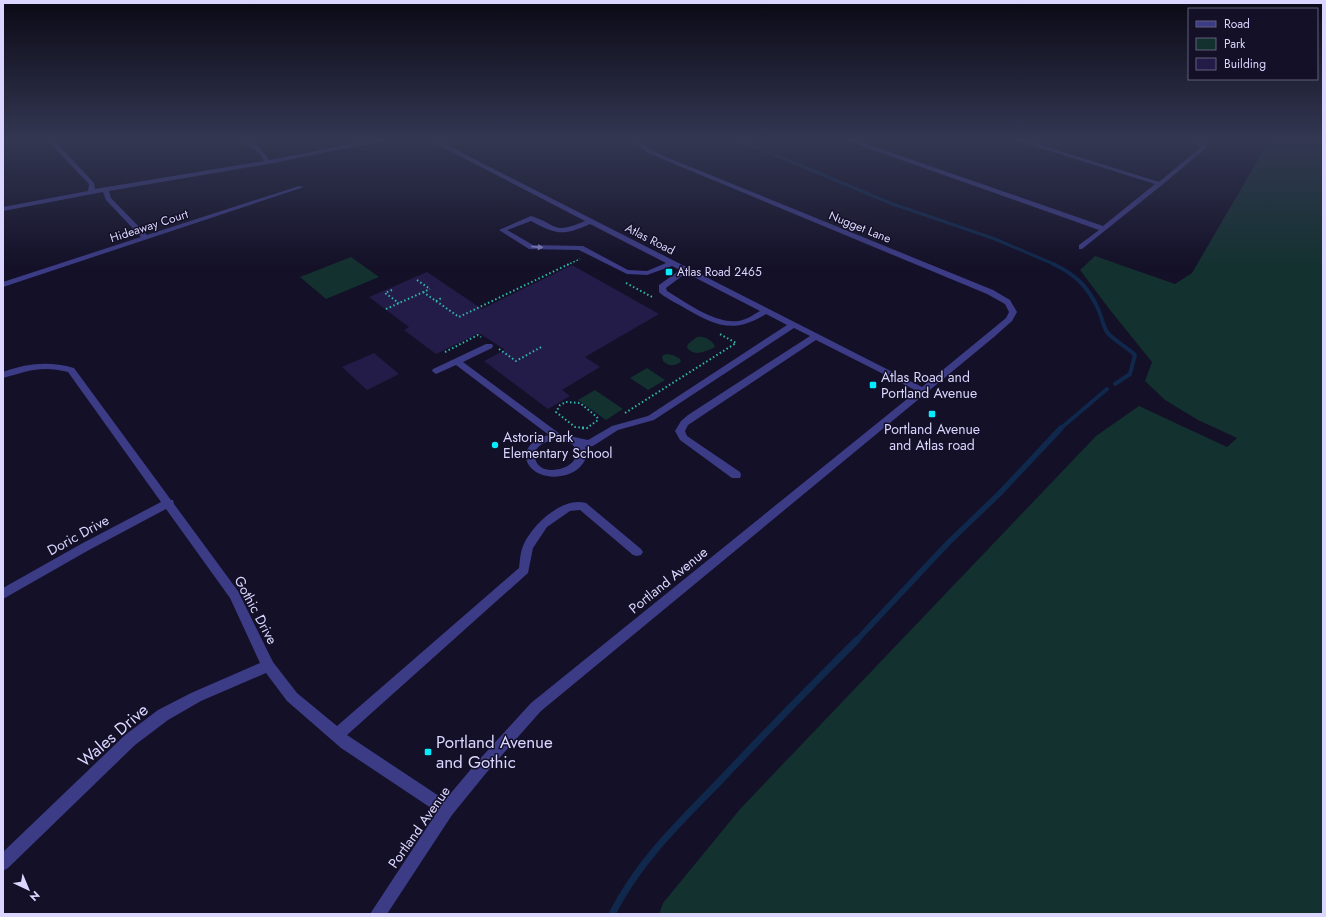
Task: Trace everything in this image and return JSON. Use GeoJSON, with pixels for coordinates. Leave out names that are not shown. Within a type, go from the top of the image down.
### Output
{"type":"FeatureCollection","features":[{"type":"Feature","properties":{"kind":"street"},"geometry":{"type":"LineString","coordinates":[[90,182],[92,184],[91,192]]}},
{"type":"Feature","properties":{"kind":"street"},"geometry":{"type":"LineString","coordinates":[[3,209],[149,182]]}},
{"type":"Feature","properties":{"kind":"street","name":"Atlas Road"},"geometry":{"type":"LineString","coordinates":[[513,182],[923,391]]}},
{"type":"Feature","properties":{"kind":"street","name":"Nugget Lane"},"geometry":{"type":"LineString","coordinates":[[722,182],[990,292],[1003,298],[1012,307]]}},
{"type":"Feature","properties":{"kind":"street"},"geometry":{"type":"LineString","coordinates":[[968,182],[1104,229]]}},
{"type":"Feature","properties":{"kind":"street"},"geometry":{"type":"LineString","coordinates":[[1153,182],[1160,184]]}},
{"type":"Feature","properties":{"kind":"street"},"geometry":{"type":"LineString","coordinates":[[1082,247],[1163,182]]}},
{"type":"Feature","properties":{"kind":"street","name":"Hideaway Court"},"geometry":{"type":"LineString","coordinates":[[3,285],[301,188]]}},
{"type":"Feature","properties":{"kind":"street"},"geometry":{"type":"LineString","coordinates":[[106,189],[108,199],[146,238]]}},
{"type":"Feature","properties":{"kind":"street"},"geometry":{"type":"LineString","coordinates":[[590,221],[571,229],[557,231],[531,218],[502,230],[532,247],[580,248],[627,272],[647,272],[657,270],[672,263]]}},
{"type":"Feature","properties":{"kind":"street"},"geometry":{"type":"LineString","coordinates":[[685,270],[662,287],[663,292],[718,322],[735,324],[749,321],[766,311]]}},
{"type":"Feature","properties":{"kind":"street","name":"Portland Avenue"},"geometry":{"type":"LineString","coordinates":[[378,914],[447,810],[482,767],[536,707],[1009,319],[1013,312],[1012,307]]}},
{"type":"Feature","properties":{"kind":"street"},"geometry":{"type":"LineString","coordinates":[[458,362],[557,436],[576,442],[590,444],[615,428],[651,418],[793,325]]}},
{"type":"Feature","properties":{"kind":"street"},"geometry":{"type":"LineString","coordinates":[[736,475],[683,438],[680,431],[684,423],[816,336]]}},
{"type":"Feature","properties":{"kind":"street"},"geometry":{"type":"LineString","coordinates":[[436,371],[458,362],[489,346]]}},
{"type":"Feature","properties":{"kind":"street","name":"Gothic Drive"},"geometry":{"type":"LineString","coordinates":[[3,375],[38,365],[51,364],[71,370],[169,503],[234,595],[268,666],[292,697],[346,743],[447,810]]}},
{"type":"Feature","properties":{"kind":"street"},"geometry":{"type":"LineString","coordinates":[[557,436],[542,440],[535,444],[530,450],[530,463],[542,472],[551,474],[569,470],[581,459],[581,447],[576,442]]}},
{"type":"Feature","properties":{"kind":"street","name":"Doric Drive"},"geometry":{"type":"LineString","coordinates":[[3,594],[85,547],[169,503]]}},
{"type":"Feature","properties":{"kind":"street"},"geometry":{"type":"LineString","coordinates":[[337,735],[524,570],[528,547],[543,524],[568,507],[582,506],[637,552]]}},
{"type":"Feature","properties":{"kind":"street","name":"Wales Drive"},"geometry":{"type":"LineString","coordinates":[[3,863],[130,740],[163,715],[196,697],[268,666]]}},
{"type":"Feature","properties":{"kind":"path"},"geometry":{"type":"LineString","coordinates":[[423,292],[459,317],[582,258]]}},
{"type":"Feature","properties":{"kind":"path"},"geometry":{"type":"LineString","coordinates":[[386,309],[430,289],[417,280]]}},
{"type":"Feature","properties":{"kind":"path"},"geometry":{"type":"LineString","coordinates":[[392,290],[386,293],[399,303]]}},
{"type":"Feature","properties":{"kind":"path"},"geometry":{"type":"LineString","coordinates":[[435,301],[443,297]]}},
{"type":"Feature","properties":{"kind":"path"},"geometry":{"type":"LineString","coordinates":[[445,352],[478,335]]}},
{"type":"Feature","properties":{"kind":"path"},"geometry":{"type":"LineString","coordinates":[[624,414],[736,343]]}},
{"type":"Feature","properties":{"kind":"path"},"geometry":{"type":"LineString","coordinates":[[516,361],[543,346]]}},
{"type":"Feature","properties":{"kind":"path"},"geometry":{"type":"LineString","coordinates":[[566,402],[580,404],[598,418],[593,425],[587,428],[575,427],[557,413],[557,408],[566,402]]}},
{"type":"Feature","properties":{"kind":"green space"},"geometry":{"type":"Polygon","coordinates":[[[1245,182],[1323,182],[1323,914],[659,914],[663,903],[741,808],[1096,436],[1139,406],[1227,447],[1237,438],[1198,420],[1165,400],[1145,381],[1152,362],[1080,270],[1095,256],[1175,284],[1192,273],[1245,182]]]}},
{"type":"Feature","properties":{"kind":"green space"},"geometry":{"type":"Polygon","coordinates":[[[351,257],[379,277],[326,299],[300,277],[351,257]]]}},
{"type":"Feature","properties":{"kind":"green space"},"geometry":{"type":"Polygon","coordinates":[[[697,337],[708,339],[715,347],[700,353],[693,352],[687,347],[688,344],[697,337]]]}},
{"type":"Feature","properties":{"kind":"green space"},"geometry":{"type":"Polygon","coordinates":[[[666,354],[673,355],[680,359],[681,362],[674,365],[668,364],[663,361],[662,356],[666,354]]]}},
{"type":"Feature","properties":{"kind":"green space"},"geometry":{"type":"Polygon","coordinates":[[[647,368],[665,380],[648,390],[630,378],[647,368]]]}},
{"type":"Feature","properties":{"kind":"green space"},"geometry":{"type":"Polygon","coordinates":[[[595,390],[623,409],[606,420],[578,400],[595,390]]]}},
{"type":"Feature","properties":{"kind":"building"},"geometry":{"type":"Polygon","coordinates":[[[572,265],[659,314],[585,357],[600,367],[562,390],[570,396],[548,409],[484,361],[505,350],[479,333],[436,354],[404,330],[409,327],[369,297],[427,272],[482,309],[572,265]]]}},
{"type":"Feature","properties":{"kind":"building"},"geometry":{"type":"Polygon","coordinates":[[[374,353],[399,374],[367,390],[342,367],[374,353]]]}},
{"type":"Feature","properties":{"kind":"waterway"},"geometry":{"type":"LineString","coordinates":[[839,182],[890,203],[995,239],[1056,265]]}},
{"type":"Feature","properties":{"kind":"waterway"},"geometry":{"type":"LineString","coordinates":[[1053,264],[1069,273],[1081,283],[1095,303],[1107,332],[1135,355],[1130,374],[1115,384]]}},
{"type":"Feature","properties":{"kind":"waterway"},"geometry":{"type":"LineString","coordinates":[[1060,429],[1107,389]]}},
{"type":"Feature","properties":{"kind":"waterway"},"geometry":{"type":"LineString","coordinates":[[856,641],[948,543],[1000,493],[1060,429]]}},
{"type":"Feature","properties":{"kind":"waterway"},"geometry":{"type":"LineString","coordinates":[[612,914],[634,877],[660,844],[770,728],[857,640]]}},
{"type":"Feature","properties":{"kind":"place","name":"Atlas Road 2465"},"geometry":{"type":"Point","coordinates":[669,272]}},
{"type":"Feature","properties":{"kind":"place","name":"Atlas Road and Portland Avenue"},"geometry":{"type":"Point","coordinates":[873,385]}},
{"type":"Feature","properties":{"kind":"place","name":"Portland Avenue and Atlas road"},"geometry":{"type":"Point","coordinates":[932,414]}},
{"type":"Feature","properties":{"kind":"place","name":"Astoria Park Elementary School"},"geometry":{"type":"Point","coordinates":[495,445]}},
{"type":"Feature","properties":{"kind":"place","name":"Portland Avenue and Gothic"},"geometry":{"type":"Point","coordinates":[428,752]}}]}
